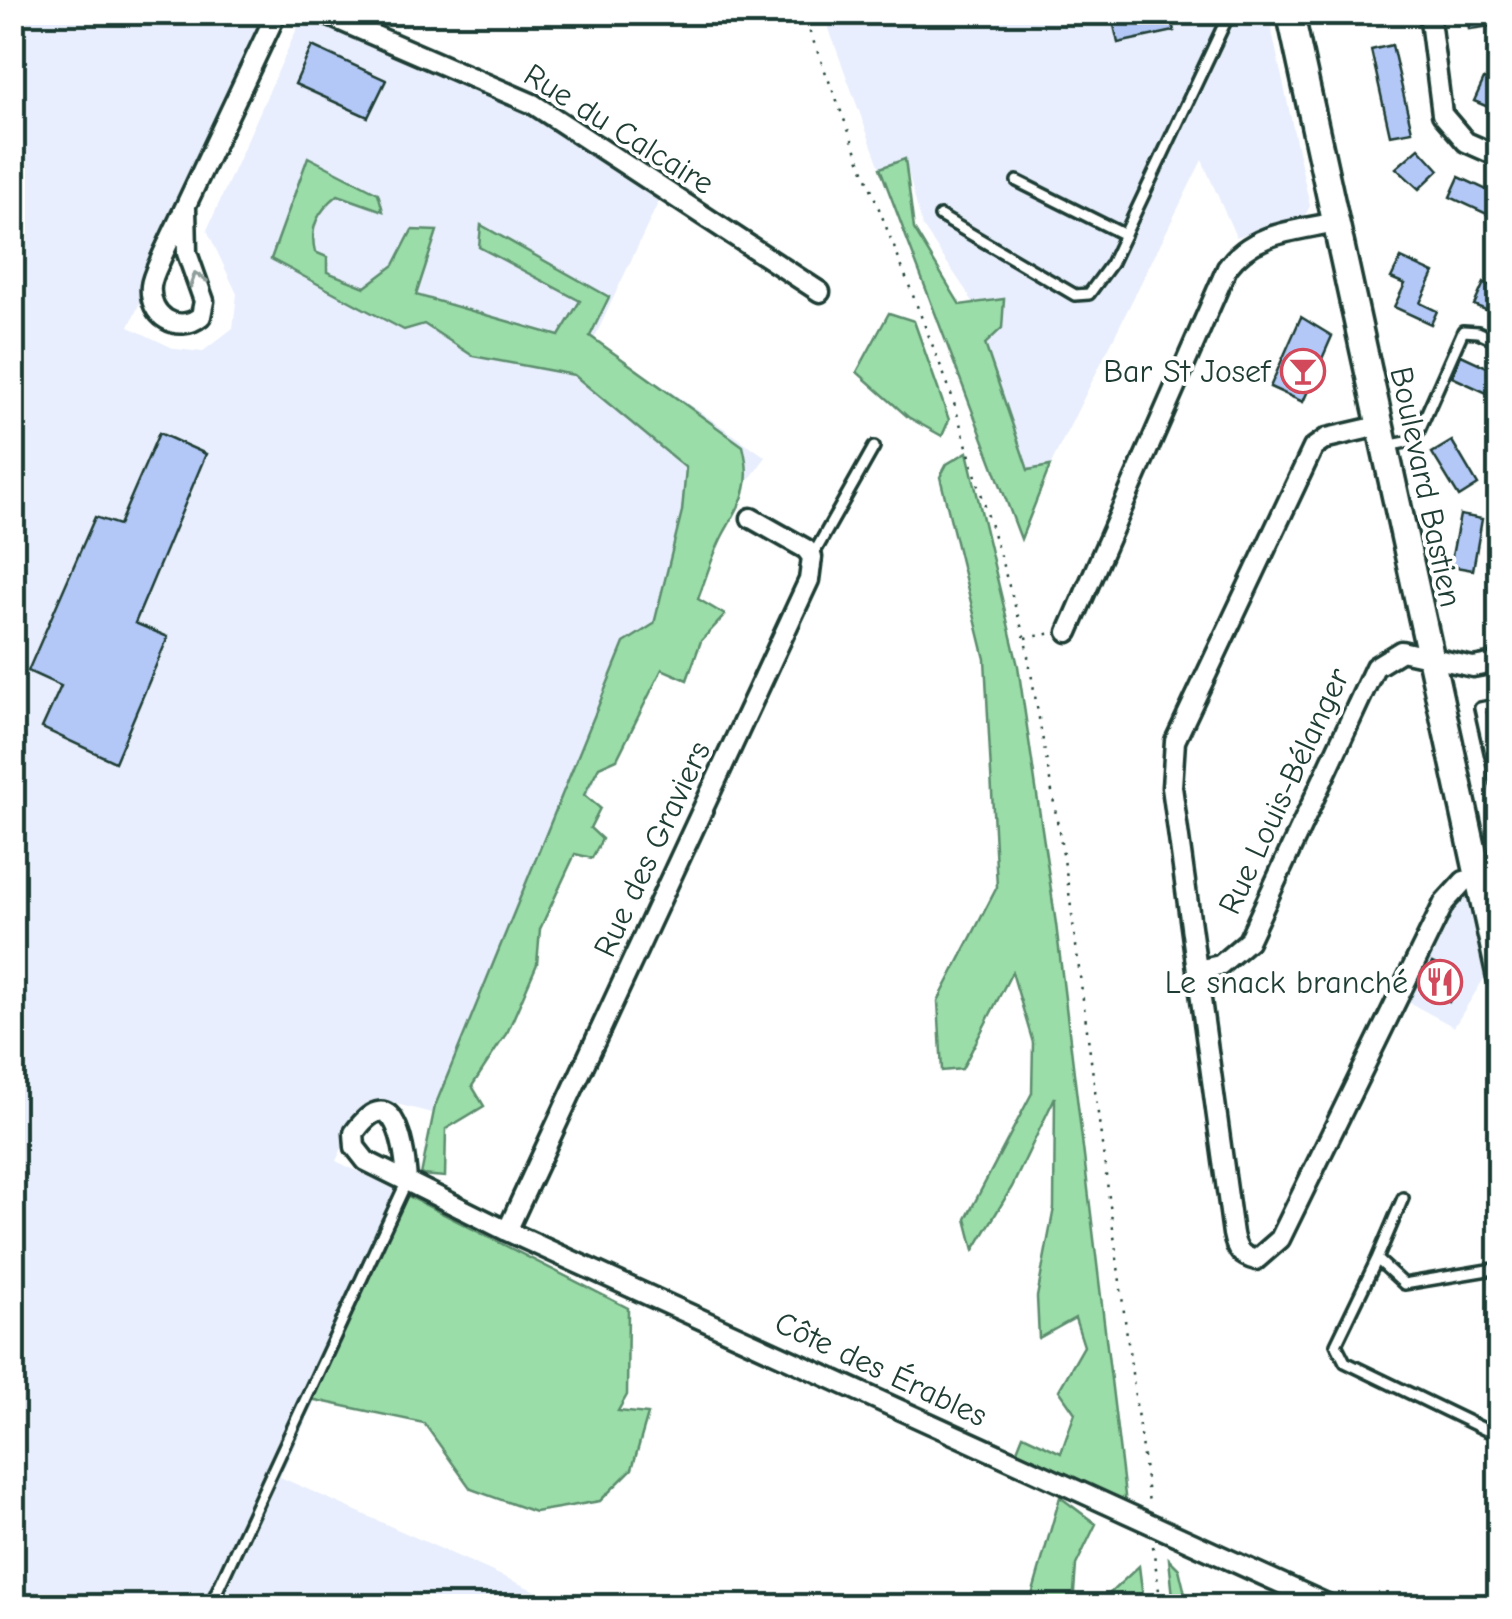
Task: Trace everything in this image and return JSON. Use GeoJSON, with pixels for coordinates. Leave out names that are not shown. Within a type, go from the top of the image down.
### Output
{"type":"FeatureCollection","features":[{"type":"Feature","properties":{"kind":"main road","name":"Boulevard Bastien"},"geometry":{"type":"LineString","coordinates":[[1292,21],[1430,656],[1492,905],[1498,966]]}},
{"type":"Feature","properties":{"kind":"street"},"geometry":{"type":"LineString","coordinates":[[186,208],[187,253],[204,301],[201,316],[193,322],[172,324],[159,316],[150,288],[186,208],[276,12]]}},
{"type":"Feature","properties":{"kind":"street","name":"Rue du Calcaire"},"geometry":{"type":"LineString","coordinates":[[320,12],[534,104],[820,292]]}},
{"type":"Feature","properties":{"kind":"street"},"geometry":{"type":"LineString","coordinates":[[1429,14],[1442,114],[1466,142],[1500,157]]}},
{"type":"Feature","properties":{"kind":"street"},"geometry":{"type":"LineString","coordinates":[[1060,633],[1227,268],[1239,252],[1258,239],[1336,222]]}},
{"type":"Feature","properties":{"kind":"street"},"geometry":{"type":"LineString","coordinates":[[1381,436],[1327,438],[1313,448],[1175,741],[1172,787],[1236,1248],[1256,1260],[1280,1240],[1444,904],[1464,881],[1483,877]]}},
{"type":"Feature","properties":{"kind":"street"},"geometry":{"type":"LineString","coordinates":[[751,518],[795,540],[812,557]]}},
{"type":"Feature","properties":{"kind":"street","name":"Rue des Graviers"},"geometry":{"type":"LineString","coordinates":[[507,1231],[809,580],[812,557]]}},
{"type":"Feature","properties":{"kind":"street","name":"Rue Louis-Bélanger"},"geometry":{"type":"LineString","coordinates":[[1198,970],[1220,965],[1248,942],[1375,667],[1400,651],[1473,667],[1500,662]]}},
{"type":"Feature","properties":{"kind":"street","name":"Côte des Érables"},"geometry":{"type":"LineString","coordinates":[[407,1181],[507,1231],[1331,1606]]}},
{"type":"Feature","properties":{"kind":"lane"},"geometry":{"type":"LineString","coordinates":[[940,216],[1075,295],[1088,294],[1100,284],[1125,235],[1230,12]]}},
{"type":"Feature","properties":{"kind":"lane"},"geometry":{"type":"LineString","coordinates":[[1017,181],[1125,235]]}},
{"type":"Feature","properties":{"kind":"lane"},"geometry":{"type":"LineString","coordinates":[[1381,436],[1412,441],[1463,331],[1478,332],[1500,342]]}},
{"type":"Feature","properties":{"kind":"lane"},"geometry":{"type":"LineString","coordinates":[[812,557],[874,446]]}},
{"type":"Feature","properties":{"kind":"lane"},"geometry":{"type":"LineString","coordinates":[[1500,704],[1480,708],[1500,796]]}},
{"type":"Feature","properties":{"kind":"lane"},"geometry":{"type":"LineString","coordinates":[[210,1606],[407,1181]]}},
{"type":"Feature","properties":{"kind":"lane"},"geometry":{"type":"LineString","coordinates":[[1403,1198],[1336,1344],[1338,1352],[1344,1362],[1488,1431]]}},
{"type":"Feature","properties":{"kind":"lane"},"geometry":{"type":"LineString","coordinates":[[1376,1258],[1404,1284],[1413,1286],[1500,1268]]}},
{"type":"Feature","properties":{"kind":"path"},"geometry":{"type":"LineString","coordinates":[[802,12],[950,390],[995,527],[1024,639],[1067,878],[1150,1514]]}},
{"type":"Feature","properties":{"kind":"path"},"geometry":{"type":"LineString","coordinates":[[1292,21],[1366,13],[1429,14]]}},
{"type":"Feature","properties":{"kind":"path"},"geometry":{"type":"LineString","coordinates":[[1024,639],[1060,633]]}},
{"type":"Feature","properties":{"kind":"path"},"geometry":{"type":"LineString","coordinates":[[1152,1536],[1161,1606]]}},
{"type":"Feature","properties":{"kind":"shaded area"},"geometry":{"type":"Polygon","coordinates":[[[12,13],[270,13],[129,327],[175,349],[202,352],[233,328],[237,294],[207,230],[299,24],[311,17],[529,113],[660,199],[594,339],[766,457],[703,542],[449,1098],[436,1114],[380,1100],[354,1122],[336,1161],[409,1196],[280,1477],[569,1606],[13,1606],[12,13]]]}},
{"type":"Feature","properties":{"kind":"shaded area"},"geometry":{"type":"Polygon","coordinates":[[[823,13],[1268,13],[1310,206],[1305,216],[1236,237],[1202,160],[1050,466],[1028,471],[969,295],[922,226],[905,160],[880,168],[823,13]]]}},
{"type":"Feature","properties":{"kind":"shaded area"},"geometry":{"type":"Polygon","coordinates":[[[1478,879],[1496,959],[1454,1027],[1399,997],[1444,903],[1478,879]]]}},
{"type":"Feature","properties":{"kind":"green space"},"geometry":{"type":"Polygon","coordinates":[[[308,157],[378,193],[383,211],[338,195],[325,207],[314,227],[313,243],[315,252],[327,257],[327,272],[365,287],[394,265],[412,230],[437,231],[416,295],[559,336],[580,301],[479,247],[481,225],[609,297],[590,336],[743,446],[746,460],[744,492],[716,549],[698,599],[725,615],[701,641],[687,680],[662,669],[617,759],[599,767],[584,795],[600,808],[590,828],[602,839],[592,858],[575,854],[540,929],[537,964],[508,1031],[472,1086],[484,1106],[446,1129],[445,1177],[421,1175],[435,1106],[624,643],[654,624],[682,511],[686,468],[574,375],[473,356],[424,324],[404,330],[271,259],[308,157]]]}},
{"type":"Feature","properties":{"kind":"green space"},"geometry":{"type":"Polygon","coordinates":[[[905,159],[914,229],[960,305],[1004,299],[1002,328],[985,344],[1028,470],[1050,466],[1021,539],[880,168],[905,159]]]}},
{"type":"Feature","properties":{"kind":"green space"},"geometry":{"type":"Polygon","coordinates":[[[889,313],[914,321],[949,420],[942,436],[908,417],[857,372],[889,313]]]}},
{"type":"Feature","properties":{"kind":"green space"},"geometry":{"type":"Polygon","coordinates":[[[967,452],[1018,666],[1056,924],[1126,1504],[1015,1455],[1023,1435],[1061,1453],[1075,1413],[1059,1390],[1084,1346],[1075,1318],[1039,1338],[1037,1297],[1054,1208],[1055,1097],[1012,1187],[974,1250],[966,1219],[1032,1093],[1033,1043],[1012,972],[962,1069],[942,1071],[938,1001],[997,887],[985,659],[940,477],[947,464],[967,452]]]}},
{"type":"Feature","properties":{"kind":"green space"},"geometry":{"type":"Polygon","coordinates":[[[406,1195],[628,1308],[627,1395],[618,1411],[648,1414],[632,1469],[600,1501],[535,1512],[471,1489],[424,1423],[306,1398],[406,1195]]]}},
{"type":"Feature","properties":{"kind":"green space"},"geometry":{"type":"Polygon","coordinates":[[[1060,1497],[1096,1524],[1076,1565],[1073,1606],[1029,1606],[1060,1497]]]}},
{"type":"Feature","properties":{"kind":"green space"},"geometry":{"type":"Polygon","coordinates":[[[1169,1559],[1179,1569],[1188,1606],[1174,1606],[1169,1559]]]}},
{"type":"Feature","properties":{"kind":"green space"},"geometry":{"type":"Polygon","coordinates":[[[1139,1566],[1144,1606],[1096,1606],[1139,1566]]]}},
{"type":"Feature","properties":{"kind":"building"},"geometry":{"type":"Polygon","coordinates":[[[1111,12],[1170,12],[1174,31],[1118,43],[1111,12]]]}},
{"type":"Feature","properties":{"kind":"building"},"geometry":{"type":"Polygon","coordinates":[[[1467,12],[1500,12],[1500,25],[1469,29],[1467,12]]]}},
{"type":"Feature","properties":{"kind":"building"},"geometry":{"type":"Polygon","coordinates":[[[1392,45],[1412,131],[1390,135],[1371,50],[1392,45]]]}},
{"type":"Feature","properties":{"kind":"building"},"geometry":{"type":"Polygon","coordinates":[[[312,46],[386,80],[368,117],[295,84],[312,46]]]}},
{"type":"Feature","properties":{"kind":"building"},"geometry":{"type":"Polygon","coordinates":[[[1484,79],[1500,86],[1500,112],[1474,101],[1484,79]]]}},
{"type":"Feature","properties":{"kind":"building"},"geometry":{"type":"Polygon","coordinates":[[[1419,148],[1439,170],[1419,189],[1396,168],[1419,148]]]}},
{"type":"Feature","properties":{"kind":"building"},"geometry":{"type":"Polygon","coordinates":[[[1459,177],[1500,196],[1500,220],[1450,197],[1459,177]]]}},
{"type":"Feature","properties":{"kind":"building"},"geometry":{"type":"Polygon","coordinates":[[[1401,258],[1434,273],[1420,303],[1437,311],[1431,324],[1394,307],[1405,284],[1391,278],[1401,258]]]}},
{"type":"Feature","properties":{"kind":"building"},"geometry":{"type":"Polygon","coordinates":[[[1484,283],[1500,290],[1500,316],[1474,305],[1484,283]]]}},
{"type":"Feature","properties":{"kind":"building"},"geometry":{"type":"Polygon","coordinates":[[[1301,317],[1332,336],[1303,402],[1270,387],[1301,317]]]}},
{"type":"Feature","properties":{"kind":"building"},"geometry":{"type":"Polygon","coordinates":[[[1461,355],[1500,373],[1500,399],[1452,377],[1461,355]]]}},
{"type":"Feature","properties":{"kind":"building"},"geometry":{"type":"Polygon","coordinates":[[[159,433],[206,454],[135,623],[168,637],[115,762],[42,728],[61,686],[28,671],[95,517],[119,525],[159,433]]]}},
{"type":"Feature","properties":{"kind":"building"},"geometry":{"type":"Polygon","coordinates":[[[1452,441],[1478,485],[1459,497],[1432,453],[1452,441]]]}},
{"type":"Feature","properties":{"kind":"building"},"geometry":{"type":"Polygon","coordinates":[[[1460,515],[1482,519],[1473,570],[1450,566],[1460,515]]]}},
{"type":"Feature","properties":{"kind":"building"},"geometry":{"type":"Polygon","coordinates":[[[1432,963],[1461,977],[1449,1002],[1420,989],[1432,963]]]}},
{"type":"Feature","properties":{"kind":"place","name":"Bar St Josef"},"geometry":{"type":"Point","coordinates":[1303,371]}},
{"type":"Feature","properties":{"kind":"place","name":"Le snack branché"},"geometry":{"type":"Point","coordinates":[1440,982]}}]}
